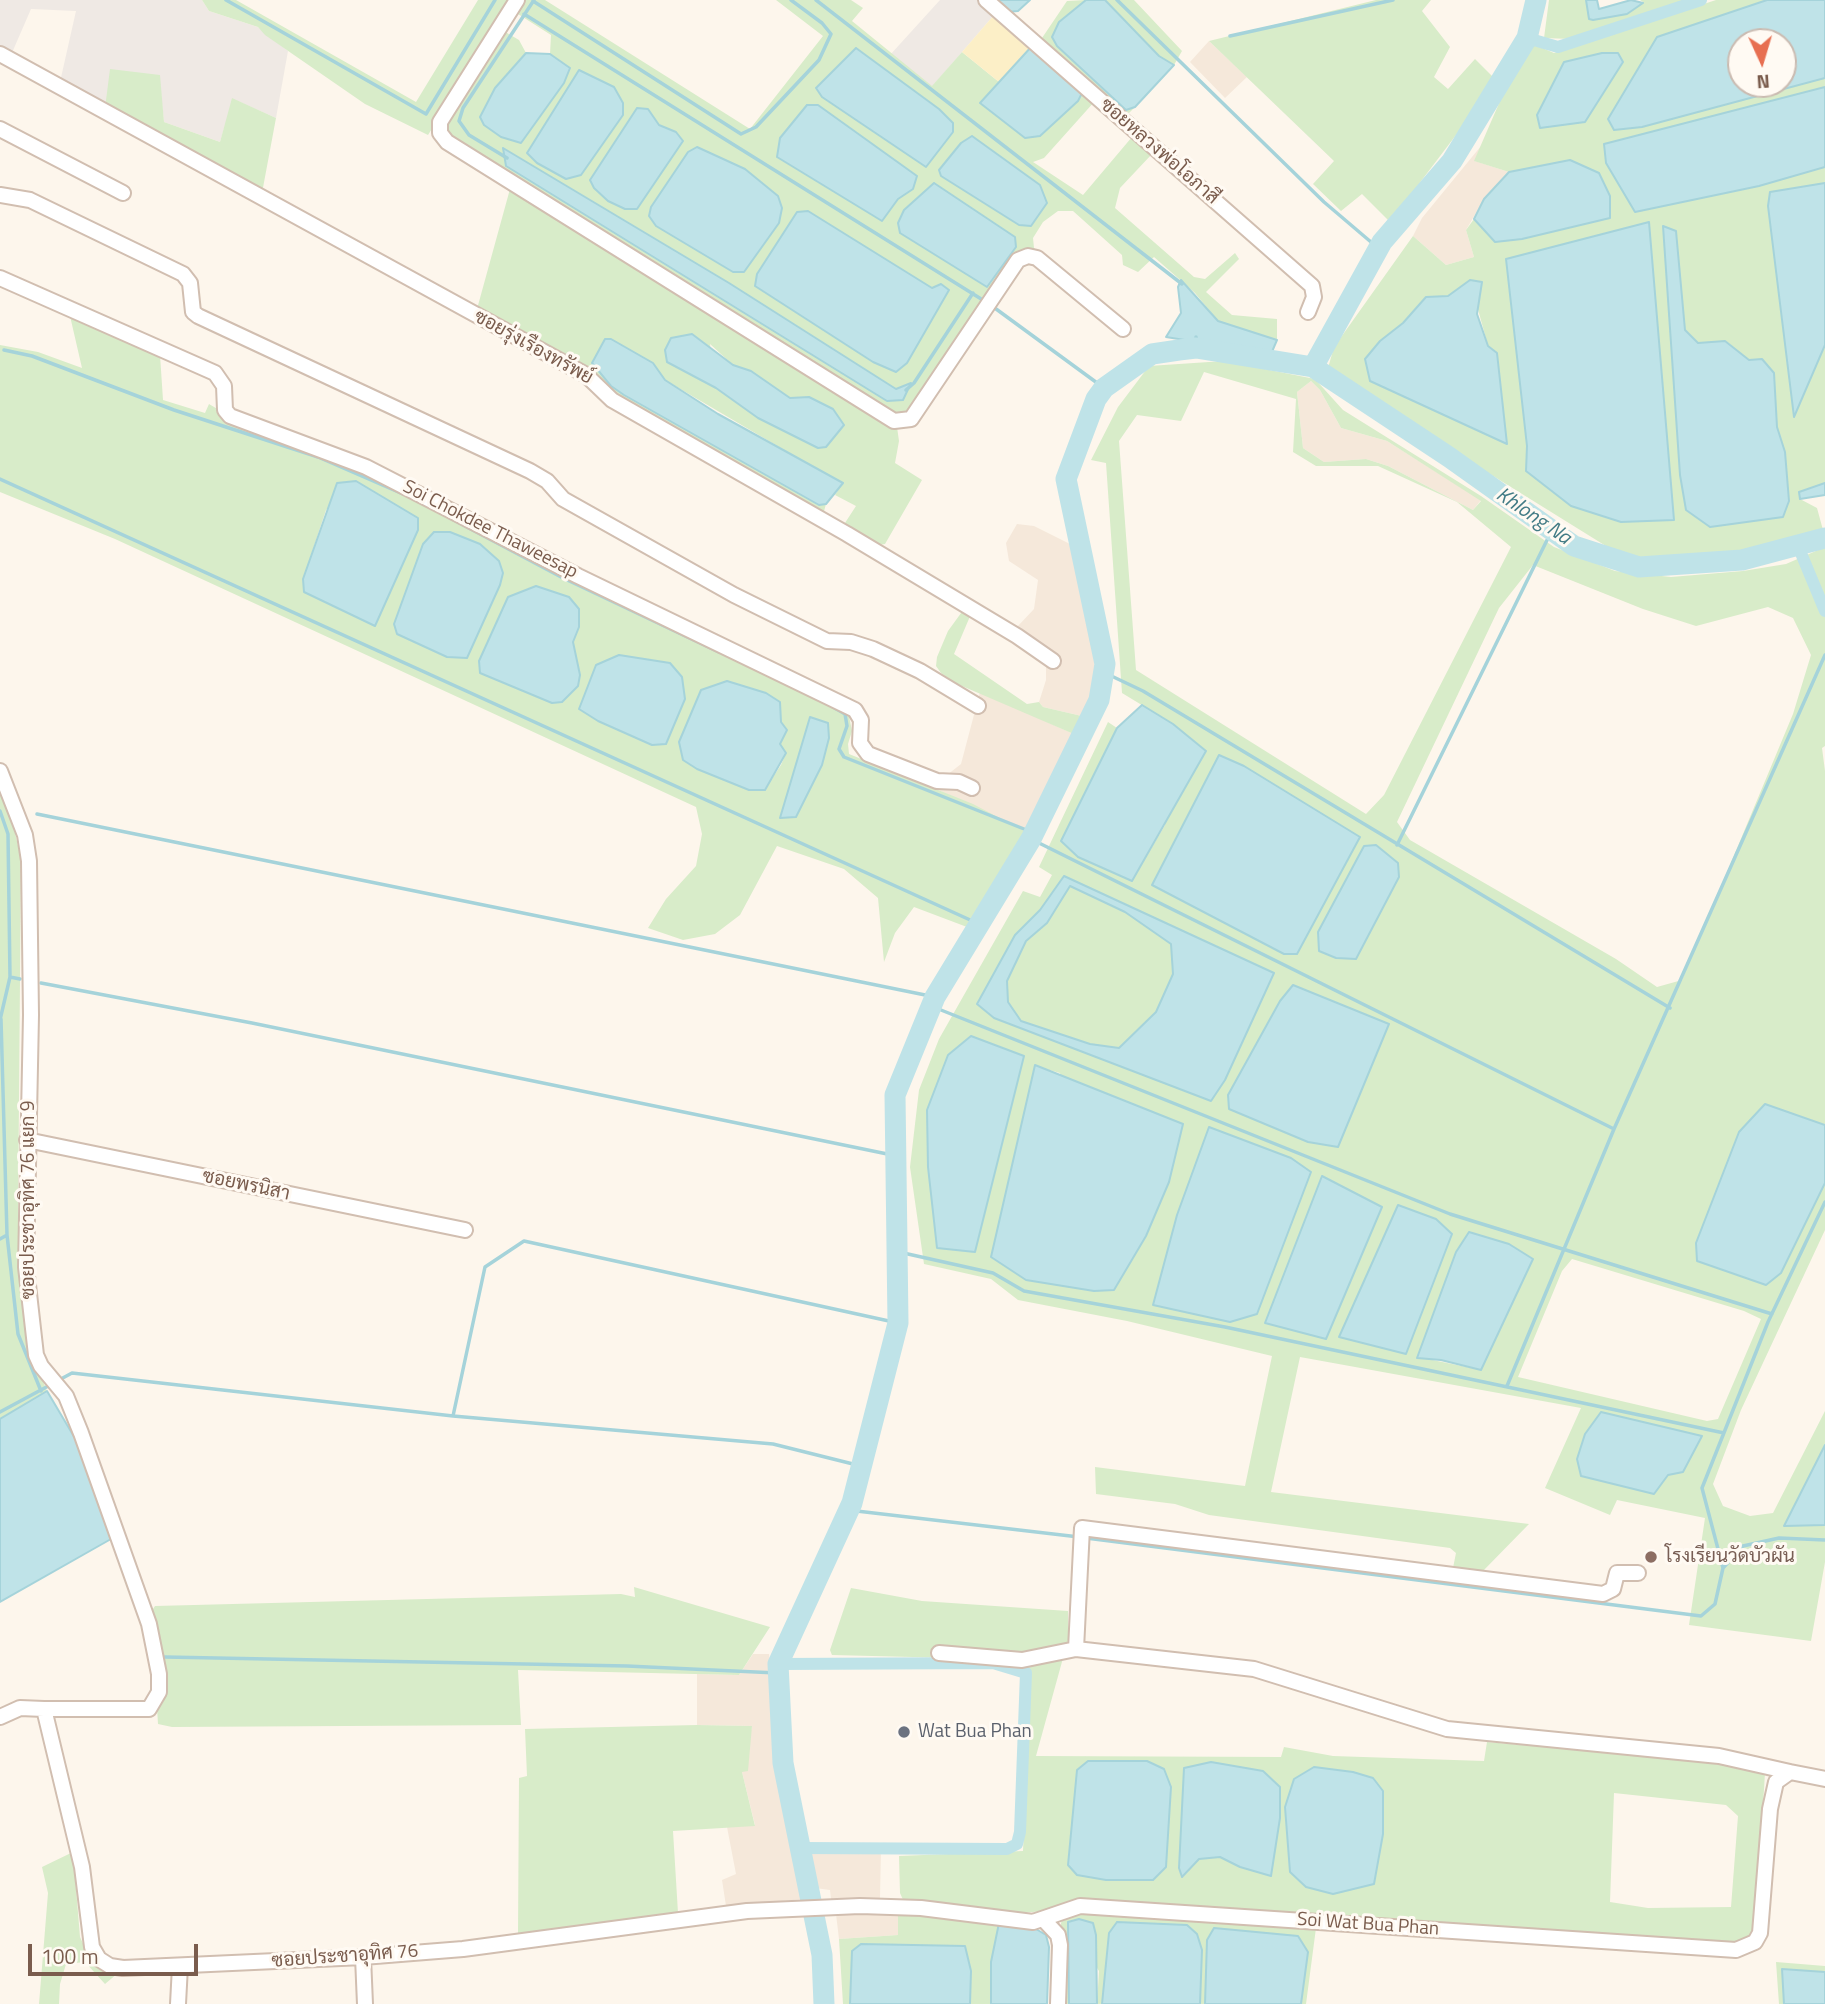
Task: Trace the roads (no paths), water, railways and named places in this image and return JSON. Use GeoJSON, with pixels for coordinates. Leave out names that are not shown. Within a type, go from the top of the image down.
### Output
{"type":"FeatureCollection","features":[{"type":"Feature","properties":{"kind":"street"},"geometry":{"type":"LineString","coordinates":[[517,0],[440,122],[440,133],[447,142],[894,421],[911,419],[1018,260],[1028,256],[1037,258],[1123,329]]}},
{"type":"Feature","properties":{"kind":"street","name":"ซอยหลวงพ่อโอภาสี"},"geometry":{"type":"LineString","coordinates":[[986,0],[1312,286],[1314,296],[1308,312]]}},
{"type":"Feature","properties":{"kind":"street","name":"ซอยรุ่งเรืองทรัพย์"},"geometry":{"type":"LineString","coordinates":[[0,54],[586,375],[612,400],[847,534],[1017,636],[1053,662]]}},
{"type":"Feature","properties":{"kind":"street"},"geometry":{"type":"LineString","coordinates":[[0,129],[123,193]]}},
{"type":"Feature","properties":{"kind":"street"},"geometry":{"type":"LineString","coordinates":[[0,195],[30,200],[183,274],[190,283],[193,312],[198,316],[530,471],[547,481],[563,499],[734,596],[827,641],[851,642],[873,649],[920,671],[978,706]]}},
{"type":"Feature","properties":{"kind":"street","name":"Soi Chokdee Thaweesap"},"geometry":{"type":"LineString","coordinates":[[0,278],[215,373],[224,386],[225,410],[230,416],[366,467],[578,576],[855,709],[862,720],[860,743],[868,754],[928,778],[959,782],[972,788]]}},
{"type":"Feature","properties":{"kind":"street","name":"ซอยประชาอุทิศ 76 แยก 9"},"geometry":{"type":"LineString","coordinates":[[0,771],[25,835],[29,861],[31,1015],[26,1267],[36,1355],[41,1366],[65,1396],[81,1433],[149,1624],[159,1674],[159,1692],[149,1709],[44,1709]]}},
{"type":"Feature","properties":{"kind":"street","name":"ซอยพรนิสา"},"geometry":{"type":"LineString","coordinates":[[27,1140],[465,1230]]}},
{"type":"Feature","properties":{"kind":"street"},"geometry":{"type":"LineString","coordinates":[[1076,1649],[1082,1528],[1603,1594],[1613,1589],[1617,1573],[1638,1573]]}},
{"type":"Feature","properties":{"kind":"street"},"geometry":{"type":"LineString","coordinates":[[939,1653],[1022,1660],[1076,1649],[1254,1669],[1447,1729],[1719,1756],[1825,1779]]}},
{"type":"Feature","properties":{"kind":"street"},"geometry":{"type":"LineString","coordinates":[[0,1717],[20,1708],[44,1709]]}},
{"type":"Feature","properties":{"kind":"street","name":"ซอยประชาอุทิศ 76"},"geometry":{"type":"LineString","coordinates":[[44,1709],[82,1867],[92,1947],[99,1959],[110,1966],[180,1966],[363,1957],[485,1947],[767,1909]]}},
{"type":"Feature","properties":{"kind":"street","name":"Soi Wat Bua Phan"},"geometry":{"type":"LineString","coordinates":[[767,1909],[860,1906],[921,1908],[1033,1922],[1080,1906],[1736,1950],[1755,1942],[1760,1933],[1772,1794],[1776,1782],[1790,1772]]}},
{"type":"Feature","properties":{"kind":"street"},"geometry":{"type":"LineString","coordinates":[[1043,1919],[1058,1936],[1060,1945],[1058,2004]]}},
{"type":"Feature","properties":{"kind":"street"},"geometry":{"type":"LineString","coordinates":[[363,1957],[365,2004]]}},
{"type":"Feature","properties":{"kind":"street"},"geometry":{"type":"LineString","coordinates":[[178,2004],[180,1966]]}},
{"type":"Feature","properties":{"kind":"water"},"geometry":{"type":"Polygon","coordinates":[[[992,0],[1030,0],[1018,11],[1007,12],[992,0]]]}},
{"type":"Feature","properties":{"kind":"water"},"geometry":{"type":"Polygon","coordinates":[[[1086,0],[1105,0],[1159,56],[1174,65],[1135,107],[1126,110],[1057,46],[1052,37],[1059,22],[1086,0]]]}},
{"type":"Feature","properties":{"kind":"water"},"geometry":{"type":"Polygon","coordinates":[[[1586,0],[1597,0],[1599,9],[1631,0],[1643,3],[1627,14],[1593,20],[1589,19],[1586,0]]]}},
{"type":"Feature","properties":{"kind":"water"},"geometry":{"type":"Polygon","coordinates":[[[1767,0],[1825,0],[1825,78],[1797,85],[1797,28],[1727,28],[1727,98],[1750,98],[1642,127],[1614,130],[1608,119],[1657,37],[1767,0]]]}},
{"type":"Feature","properties":{"kind":"water"},"geometry":{"type":"Polygon","coordinates":[[[1032,46],[1083,91],[1078,101],[1040,136],[1025,138],[980,103],[1032,46]]]}},
{"type":"Feature","properties":{"kind":"water"},"geometry":{"type":"Polygon","coordinates":[[[856,48],[939,109],[953,123],[953,132],[926,167],[822,97],[816,88],[856,48]]]}},
{"type":"Feature","properties":{"kind":"water"},"geometry":{"type":"Polygon","coordinates":[[[526,53],[550,54],[570,68],[564,83],[521,143],[501,137],[484,125],[480,117],[495,88],[526,53]]]}},
{"type":"Feature","properties":{"kind":"water"},"geometry":{"type":"Polygon","coordinates":[[[1602,53],[1618,53],[1623,62],[1585,122],[1540,128],[1537,115],[1564,62],[1602,53]]]}},
{"type":"Feature","properties":{"kind":"water"},"geometry":{"type":"Polygon","coordinates":[[[579,70],[614,87],[623,103],[623,115],[581,175],[566,179],[537,163],[527,153],[579,70]]]}},
{"type":"Feature","properties":{"kind":"water"},"geometry":{"type":"Polygon","coordinates":[[[1825,87],[1825,167],[1759,186],[1635,212],[1606,163],[1604,144],[1782,98],[1797,98],[1797,94],[1825,87]]]}},
{"type":"Feature","properties":{"kind":"water"},"geometry":{"type":"Polygon","coordinates":[[[807,105],[818,105],[917,176],[913,189],[898,199],[882,221],[777,157],[780,138],[807,105]]]}},
{"type":"Feature","properties":{"kind":"water"},"geometry":{"type":"Polygon","coordinates":[[[637,108],[648,109],[659,125],[676,132],[683,141],[637,209],[625,209],[608,201],[594,188],[590,180],[637,108]]]}},
{"type":"Feature","properties":{"kind":"water"},"geometry":{"type":"Polygon","coordinates":[[[972,136],[1040,185],[1047,203],[1031,226],[1019,225],[941,176],[939,170],[961,143],[972,136]]]}},
{"type":"Feature","properties":{"kind":"water"},"geometry":{"type":"Polygon","coordinates":[[[697,147],[745,169],[778,196],[782,208],[779,223],[744,272],[733,272],[656,226],[649,216],[651,207],[688,152],[697,147]]]}},
{"type":"Feature","properties":{"kind":"water"},"geometry":{"type":"Polygon","coordinates":[[[503,148],[729,283],[896,389],[911,383],[903,400],[887,401],[506,166],[503,148]]]}},
{"type":"Feature","properties":{"kind":"water"},"geometry":{"type":"Polygon","coordinates":[[[1570,160],[1599,173],[1610,196],[1610,218],[1522,239],[1495,242],[1474,219],[1484,199],[1509,172],[1570,160]]]}},
{"type":"Feature","properties":{"kind":"water"},"geometry":{"type":"Polygon","coordinates":[[[934,183],[1015,237],[1016,247],[987,287],[900,233],[898,223],[904,210],[934,183]]]}},
{"type":"Feature","properties":{"kind":"water"},"geometry":{"type":"Polygon","coordinates":[[[1825,183],[1825,345],[1794,417],[1768,206],[1770,192],[1825,183]]]}},
{"type":"Feature","properties":{"kind":"water"},"geometry":{"type":"Polygon","coordinates":[[[808,211],[932,288],[941,284],[949,290],[907,363],[896,372],[873,362],[755,286],[757,274],[797,212],[808,211]]]}},
{"type":"Feature","properties":{"kind":"water"},"geometry":{"type":"Polygon","coordinates":[[[1649,222],[1674,520],[1621,522],[1571,506],[1526,471],[1527,446],[1506,259],[1649,222]]]}},
{"type":"Feature","properties":{"kind":"water"},"geometry":{"type":"Polygon","coordinates":[[[1663,226],[1676,231],[1685,330],[1698,343],[1725,341],[1749,360],[1762,359],[1774,373],[1777,427],[1785,452],[1789,501],[1783,517],[1710,527],[1686,510],[1680,475],[1663,226]]]}},
{"type":"Feature","properties":{"kind":"water"},"geometry":{"type":"Polygon","coordinates":[[[1181,280],[1218,321],[1277,340],[1271,354],[1166,337],[1181,313],[1178,287],[1181,280]]]}},
{"type":"Feature","properties":{"kind":"water"},"geometry":{"type":"Polygon","coordinates":[[[1470,280],[1482,282],[1477,314],[1488,346],[1497,353],[1507,444],[1370,381],[1365,359],[1426,297],[1448,296],[1470,280]]]}},
{"type":"Feature","properties":{"kind":"water"},"geometry":{"type":"Polygon","coordinates":[[[692,334],[733,365],[751,371],[790,398],[809,397],[833,409],[844,425],[826,447],[818,448],[758,418],[716,388],[667,362],[665,350],[671,338],[692,334]]]}},
{"type":"Feature","properties":{"kind":"water"},"geometry":{"type":"Polygon","coordinates":[[[605,339],[611,339],[653,363],[665,380],[718,414],[843,483],[826,504],[819,505],[624,395],[611,386],[592,363],[605,339]]]}},
{"type":"Feature","properties":{"kind":"water"},"geometry":{"type":"Polygon","coordinates":[[[356,481],[418,518],[418,530],[375,626],[304,592],[303,579],[337,483],[356,481]]]}},
{"type":"Feature","properties":{"kind":"water"},"geometry":{"type":"Polygon","coordinates":[[[1825,483],[1825,495],[1800,499],[1799,492],[1825,483]]]}},
{"type":"Feature","properties":{"kind":"water"},"geometry":{"type":"Polygon","coordinates":[[[434,532],[450,532],[480,544],[499,561],[503,573],[467,658],[447,657],[397,634],[394,624],[423,544],[434,532]]]}},
{"type":"Feature","properties":{"kind":"water"},"geometry":{"type":"Polygon","coordinates":[[[536,586],[569,597],[579,609],[579,627],[573,642],[580,675],[578,686],[562,702],[552,703],[480,673],[479,661],[508,597],[536,586]]]}},
{"type":"Feature","properties":{"kind":"water"},"geometry":{"type":"Polygon","coordinates":[[[619,655],[670,663],[682,677],[685,699],[666,744],[652,745],[598,721],[579,709],[596,665],[619,655]]]}},
{"type":"Feature","properties":{"kind":"water"},"geometry":{"type":"Polygon","coordinates":[[[727,681],[766,693],[780,702],[781,722],[787,730],[780,744],[786,753],[765,790],[749,790],[697,769],[683,760],[679,742],[701,690],[727,681]]]}},
{"type":"Feature","properties":{"kind":"water"},"geometry":{"type":"Polygon","coordinates":[[[1142,705],[1173,724],[1206,751],[1132,881],[1078,857],[1061,841],[1117,728],[1142,705]]]}},
{"type":"Feature","properties":{"kind":"water"},"geometry":{"type":"Polygon","coordinates":[[[810,717],[828,723],[829,738],[822,765],[796,817],[780,818],[810,717]]]}},
{"type":"Feature","properties":{"kind":"water"},"geometry":{"type":"Polygon","coordinates":[[[1219,755],[1244,766],[1360,837],[1297,954],[1284,954],[1152,885],[1219,755]]]}},
{"type":"Feature","properties":{"kind":"water"},"geometry":{"type":"Polygon","coordinates":[[[1376,845],[1398,863],[1399,877],[1356,959],[1336,958],[1319,951],[1318,932],[1364,846],[1376,845]]]}},
{"type":"Feature","properties":{"kind":"water"},"geometry":{"type":"Polygon","coordinates":[[[1064,876],[1274,973],[1225,1080],[1211,1101],[994,1018],[977,1004],[1015,935],[1040,910],[1064,876]],[[1070,886],[1047,923],[1026,941],[1007,981],[1008,1002],[1021,1021],[1090,1044],[1119,1048],[1156,1012],[1173,974],[1171,944],[1125,912],[1070,886]]]}},
{"type":"Feature","properties":{"kind":"water"},"geometry":{"type":"Polygon","coordinates":[[[1293,985],[1389,1024],[1338,1147],[1308,1142],[1229,1109],[1228,1095],[1280,1001],[1293,985]]]}},
{"type":"Feature","properties":{"kind":"water"},"geometry":{"type":"Polygon","coordinates":[[[971,1036],[1024,1056],[975,1252],[937,1248],[928,1167],[927,1110],[948,1055],[971,1036]]]}},
{"type":"Feature","properties":{"kind":"water"},"geometry":{"type":"Polygon","coordinates":[[[1035,1065],[1183,1124],[1169,1182],[1146,1236],[1114,1290],[1094,1291],[1026,1280],[991,1257],[1035,1065]]]}},
{"type":"Feature","properties":{"kind":"water"},"geometry":{"type":"Polygon","coordinates":[[[1765,1104],[1825,1125],[1825,1183],[1781,1273],[1766,1285],[1697,1261],[1696,1243],[1739,1132],[1765,1104]]]}},
{"type":"Feature","properties":{"kind":"water"},"geometry":{"type":"Polygon","coordinates":[[[1209,1127],[1291,1158],[1311,1172],[1257,1314],[1230,1322],[1153,1305],[1177,1215],[1209,1127]]]}},
{"type":"Feature","properties":{"kind":"water"},"geometry":{"type":"Polygon","coordinates":[[[1322,1176],[1382,1207],[1326,1339],[1265,1323],[1322,1176]]]}},
{"type":"Feature","properties":{"kind":"water"},"geometry":{"type":"Polygon","coordinates":[[[1398,1205],[1436,1219],[1452,1234],[1406,1354],[1339,1337],[1398,1205]]]}},
{"type":"Feature","properties":{"kind":"water"},"geometry":{"type":"Polygon","coordinates":[[[1469,1232],[1509,1244],[1533,1259],[1481,1370],[1441,1360],[1417,1358],[1456,1252],[1469,1232]]]}},
{"type":"Feature","properties":{"kind":"water"},"geometry":{"type":"Polygon","coordinates":[[[47,1391],[76,1440],[111,1539],[0,1602],[0,1419],[47,1391]]]}},
{"type":"Feature","properties":{"kind":"water"},"geometry":{"type":"Polygon","coordinates":[[[1601,1412],[1702,1436],[1683,1472],[1668,1475],[1654,1494],[1581,1476],[1577,1459],[1585,1434],[1601,1412]]]}},
{"type":"Feature","properties":{"kind":"water"},"geometry":{"type":"Polygon","coordinates":[[[1825,1445],[1825,1525],[1784,1526],[1825,1445]]]}},
{"type":"Feature","properties":{"kind":"water"},"geometry":{"type":"Polygon","coordinates":[[[1088,1761],[1147,1761],[1164,1769],[1171,1787],[1166,1867],[1153,1880],[1106,1880],[1077,1875],[1068,1865],[1077,1770],[1088,1761]]]}},
{"type":"Feature","properties":{"kind":"water"},"geometry":{"type":"Polygon","coordinates":[[[1211,1762],[1263,1771],[1280,1787],[1280,1818],[1271,1876],[1240,1867],[1220,1857],[1199,1859],[1182,1877],[1179,1868],[1184,1768],[1211,1762]]]}},
{"type":"Feature","properties":{"kind":"water"},"geometry":{"type":"Polygon","coordinates":[[[1314,1767],[1353,1772],[1373,1778],[1383,1791],[1383,1834],[1374,1884],[1333,1894],[1306,1887],[1290,1872],[1285,1807],[1294,1779],[1314,1767]]]}},
{"type":"Feature","properties":{"kind":"water"},"geometry":{"type":"Polygon","coordinates":[[[1079,1919],[1093,1923],[1096,1935],[1097,2004],[1069,2004],[1068,1922],[1079,1919]]]}},
{"type":"Feature","properties":{"kind":"water"},"geometry":{"type":"Polygon","coordinates":[[[1117,1922],[1187,1925],[1197,1934],[1202,1950],[1200,2004],[1102,2004],[1109,1933],[1117,1922]]]}},
{"type":"Feature","properties":{"kind":"water"},"geometry":{"type":"Polygon","coordinates":[[[999,1923],[1036,1929],[1046,1935],[1049,1947],[1047,2004],[991,2004],[991,1962],[999,1923]]]}},
{"type":"Feature","properties":{"kind":"water"},"geometry":{"type":"Polygon","coordinates":[[[1214,1928],[1298,1936],[1308,1952],[1301,2004],[1205,2004],[1207,1940],[1214,1928]]]}},
{"type":"Feature","properties":{"kind":"water"},"geometry":{"type":"Polygon","coordinates":[[[861,1944],[965,1946],[971,1971],[970,2004],[850,2004],[852,1951],[861,1944]]]}},
{"type":"Feature","properties":{"kind":"water"},"geometry":{"type":"Polygon","coordinates":[[[1782,1969],[1825,1972],[1825,2004],[1784,2004],[1782,1969]]]}},
{"type":"Feature","properties":{"kind":"waterway"},"geometry":{"type":"LineString","coordinates":[[226,0],[426,114],[495,0]]}},
{"type":"Feature","properties":{"kind":"waterway"},"geometry":{"type":"LineString","coordinates":[[507,158],[469,135],[459,121],[463,108],[534,0]]}},
{"type":"Feature","properties":{"kind":"waterway"},"geometry":{"type":"LineString","coordinates":[[533,1],[741,134],[756,127],[819,60],[831,34],[822,23],[791,0]]}},
{"type":"Feature","properties":{"kind":"waterway"},"geometry":{"type":"LineString","coordinates":[[816,0],[1182,284]]}},
{"type":"Feature","properties":{"kind":"waterway"},"geometry":{"type":"LineString","coordinates":[[1117,0],[1324,202],[1378,248]]}},
{"type":"Feature","properties":{"kind":"waterway"},"geometry":{"type":"LineString","coordinates":[[1230,36],[1393,0]]}},
{"type":"Feature","properties":{"kind":"waterway"},"geometry":{"type":"LineString","coordinates":[[1313,367],[1382,242],[1452,161],[1527,38],[1536,0]]}},
{"type":"Feature","properties":{"kind":"waterway"},"geometry":{"type":"LineString","coordinates":[[1527,38],[1558,47],[1701,0]]}},
{"type":"Feature","properties":{"kind":"waterway"},"geometry":{"type":"LineString","coordinates":[[524,14],[986,302]]}},
{"type":"Feature","properties":{"kind":"waterway"},"geometry":{"type":"LineString","coordinates":[[906,390],[914,383],[973,293]]}},
{"type":"Feature","properties":{"kind":"waterway"},"geometry":{"type":"LineString","coordinates":[[992,306],[1104,388]]}},
{"type":"Feature","properties":{"kind":"waterway"},"geometry":{"type":"LineString","coordinates":[[1196,337],[1196,348]]}},
{"type":"Feature","properties":{"kind":"waterway","name":"Khlong Na"},"geometry":{"type":"LineString","coordinates":[[824,2004],[822,1955],[783,1763],[778,1664],[852,1503],[898,1323],[895,1095],[935,997],[1031,839],[1099,700],[1105,664],[1066,479],[1096,399],[1104,388],[1152,354],[1179,350],[1196,348],[1313,367],[1449,457],[1574,546],[1639,567],[1742,560],[1825,538]]}},
{"type":"Feature","properties":{"kind":"waterway"},"geometry":{"type":"LineString","coordinates":[[4,350],[32,356],[174,410],[318,457],[403,494]]}},
{"type":"Feature","properties":{"kind":"waterway"},"geometry":{"type":"LineString","coordinates":[[0,479],[979,924]]}},
{"type":"Feature","properties":{"kind":"waterway"},"geometry":{"type":"LineString","coordinates":[[450,518],[563,578],[719,652]]}},
{"type":"Feature","properties":{"kind":"waterway","name":"Khlong Na"},"geometry":{"type":"LineString","coordinates":[[1397,845],[1552,530]]}},
{"type":"Feature","properties":{"kind":"waterway"},"geometry":{"type":"LineString","coordinates":[[1798,546],[1825,611]]}},
{"type":"Feature","properties":{"kind":"waterway"},"geometry":{"type":"LineString","coordinates":[[1507,1386],[1614,1129],[1825,655]]}},
{"type":"Feature","properties":{"kind":"waterway"},"geometry":{"type":"LineString","coordinates":[[1103,672],[1143,691],[1670,1008]]}},
{"type":"Feature","properties":{"kind":"waterway"},"geometry":{"type":"LineString","coordinates":[[833,707],[845,714],[847,726],[839,749],[844,757],[1034,833]]}},
{"type":"Feature","properties":{"kind":"waterway"},"geometry":{"type":"LineString","coordinates":[[0,811],[8,834],[10,977]]}},
{"type":"Feature","properties":{"kind":"waterway"},"geometry":{"type":"LineString","coordinates":[[37,814],[935,997]]}},
{"type":"Feature","properties":{"kind":"waterway"},"geometry":{"type":"LineString","coordinates":[[1031,839],[1614,1129]]}},
{"type":"Feature","properties":{"kind":"waterway"},"geometry":{"type":"LineString","coordinates":[[0,1020],[10,977],[20,979]]}},
{"type":"Feature","properties":{"kind":"waterway"},"geometry":{"type":"LineString","coordinates":[[41,983],[252,1023],[897,1156]]}},
{"type":"Feature","properties":{"kind":"waterway"},"geometry":{"type":"LineString","coordinates":[[931,1006],[1450,1214],[1772,1314]]}},
{"type":"Feature","properties":{"kind":"waterway"},"geometry":{"type":"LineString","coordinates":[[1,1019],[7,1235],[18,1334],[41,1391]]}},
{"type":"Feature","properties":{"kind":"waterway"},"geometry":{"type":"LineString","coordinates":[[1086,1538],[1701,1616],[1715,1604],[1723,1568],[1702,1488],[1768,1322],[1825,1202]]}},
{"type":"Feature","properties":{"kind":"waterway"},"geometry":{"type":"LineString","coordinates":[[0,1239],[7,1235]]}},
{"type":"Feature","properties":{"kind":"waterway"},"geometry":{"type":"LineString","coordinates":[[453,1416],[485,1267],[524,1241],[898,1323]]}},
{"type":"Feature","properties":{"kind":"waterway"},"geometry":{"type":"LineString","coordinates":[[899,1252],[993,1273],[1024,1291],[1225,1327],[1724,1433]]}},
{"type":"Feature","properties":{"kind":"waterway"},"geometry":{"type":"LineString","coordinates":[[59,1380],[72,1373],[453,1416],[773,1444],[861,1466]]}},
{"type":"Feature","properties":{"kind":"waterway"},"geometry":{"type":"LineString","coordinates":[[0,1412],[52,1384]]}},
{"type":"Feature","properties":{"kind":"waterway"},"geometry":{"type":"LineString","coordinates":[[848,1510],[1079,1537]]}},
{"type":"Feature","properties":{"kind":"waterway"},"geometry":{"type":"LineString","coordinates":[[1723,1568],[1743,1546],[1779,1538],[1825,1540]]}},
{"type":"Feature","properties":{"kind":"waterway"},"geometry":{"type":"LineString","coordinates":[[165,1657],[627,1666],[777,1673]]}},
{"type":"Feature","properties":{"kind":"waterway"},"geometry":{"type":"LineString","coordinates":[[778,1664],[993,1663],[1026,1673],[1020,1832],[1017,1844],[1007,1849],[799,1848]]}},
{"type":"Feature","properties":{"kind":"place","name":"โรงเรียนวัดบัวผัน"},"geometry":{"type":"Point","coordinates":[1651,1557]}},
{"type":"Feature","properties":{"kind":"place","name":"Wat Bua Phan"},"geometry":{"type":"Point","coordinates":[904,1732]}}]}
